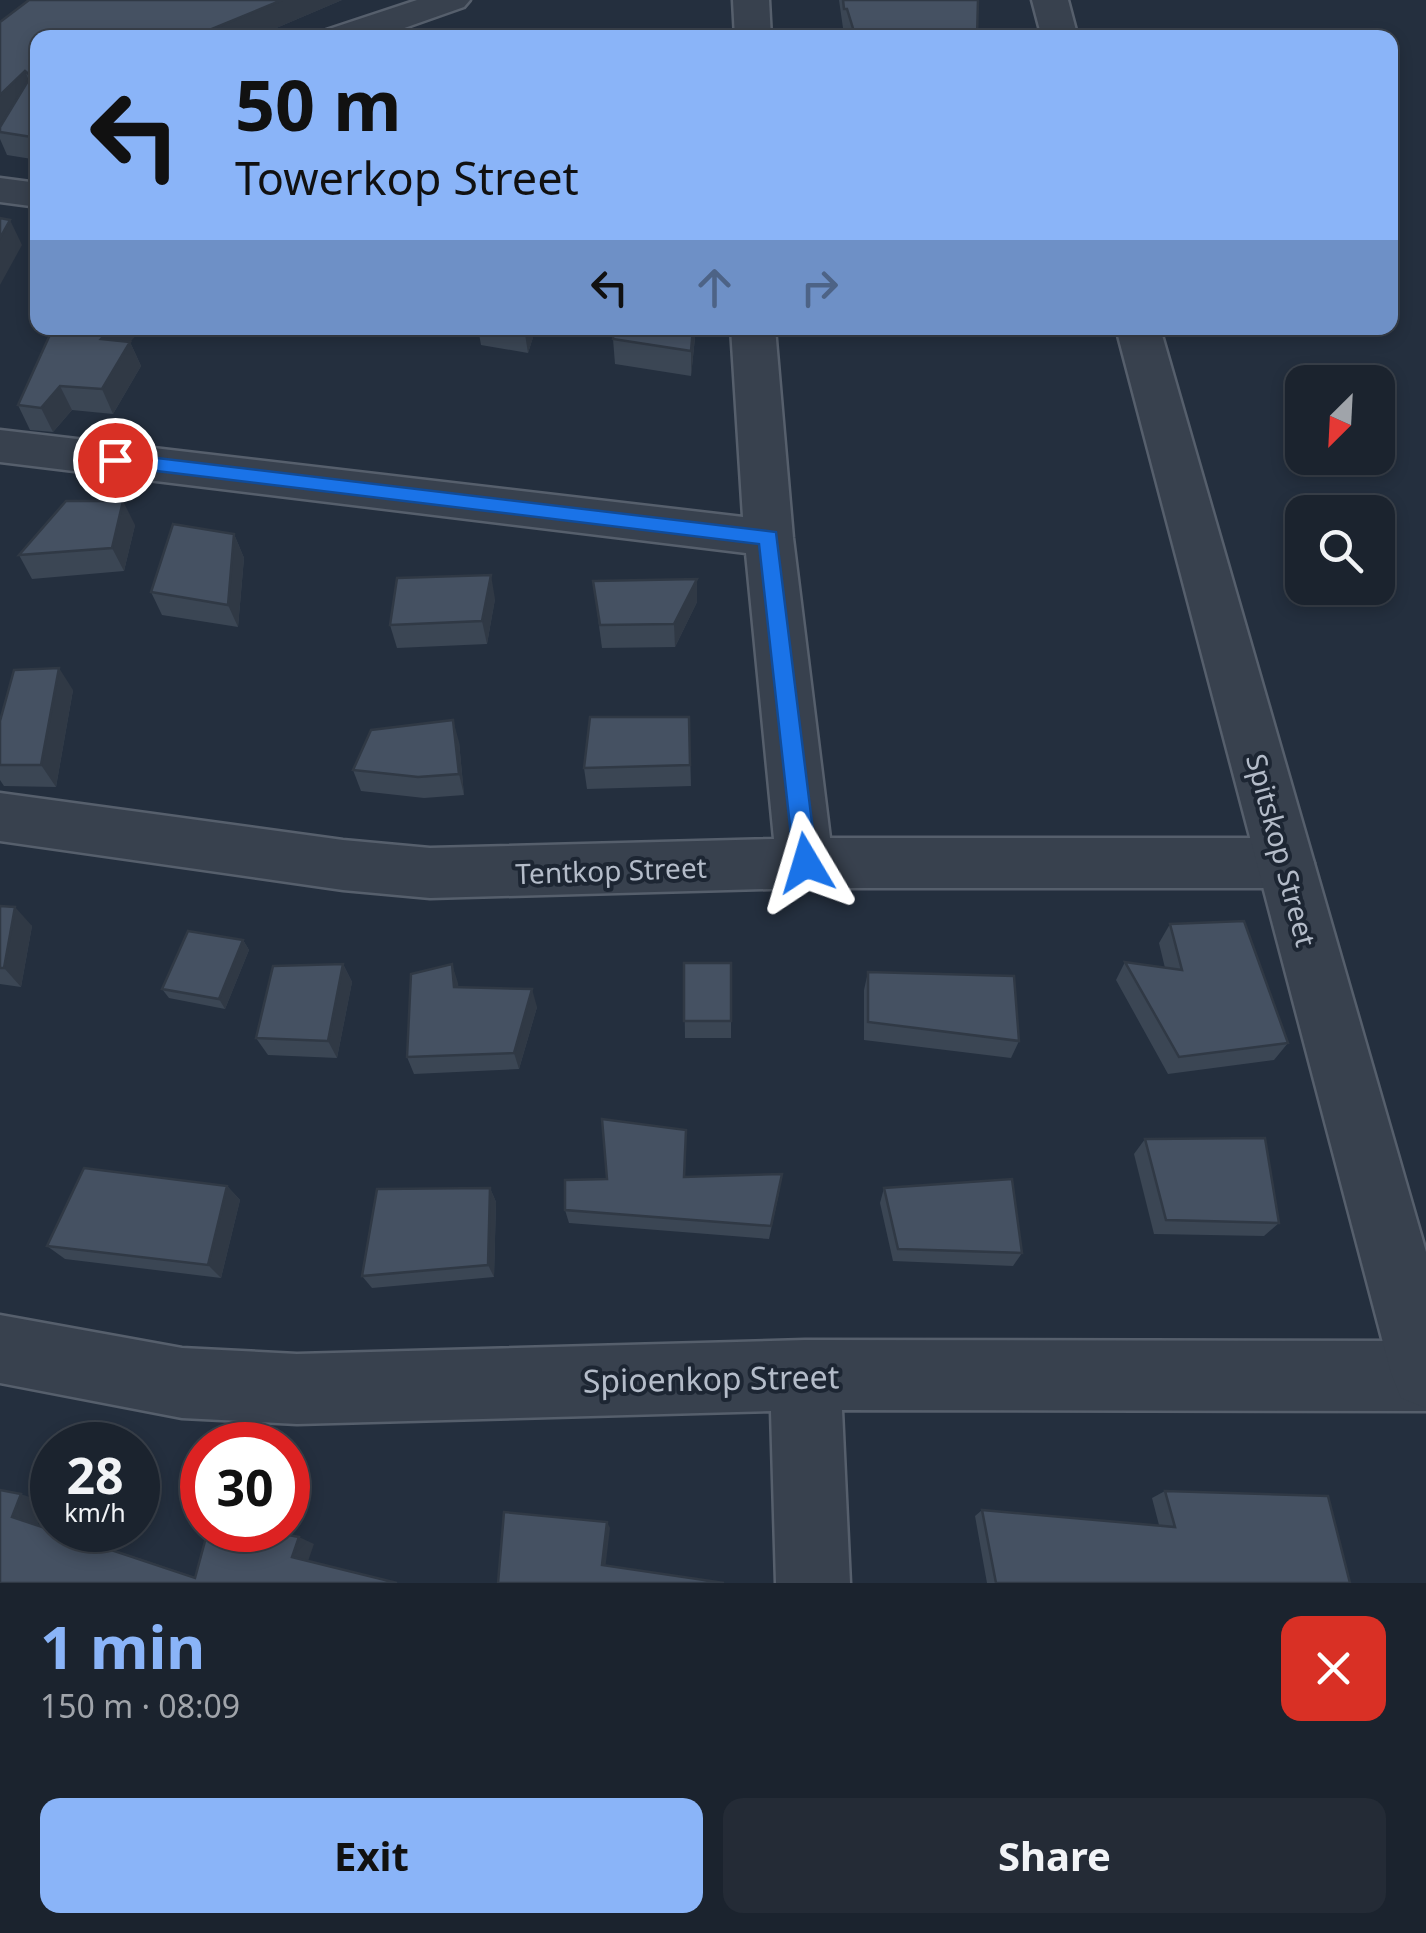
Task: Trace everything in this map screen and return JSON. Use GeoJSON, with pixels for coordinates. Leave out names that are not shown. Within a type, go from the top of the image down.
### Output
{"type":"FeatureCollection","features":[{"type":"Feature","properties":{"kind":"street"},"geometry":{"type":"LineString","coordinates":[[363,30],[452,0]]}},
{"type":"Feature","properties":{"kind":"street"},"geometry":{"type":"LineString","coordinates":[[752,0],[754,30]]}},
{"type":"Feature","properties":{"kind":"street"},"geometry":{"type":"LineString","coordinates":[[1050,0],[1058,30]]}},
{"type":"Feature","properties":{"kind":"street"},"geometry":{"type":"LineString","coordinates":[[0,190],[30,194]]}},
{"type":"Feature","properties":{"kind":"street"},"geometry":{"type":"LineString","coordinates":[[754,335],[768,538],[806,863]]}},
{"type":"Feature","properties":{"kind":"street","name":"Spitskop Street"},"geometry":{"type":"LineString","coordinates":[[1140,335],[1426,1374]]}},
{"type":"Feature","properties":{"kind":"street"},"geometry":{"type":"LineString","coordinates":[[0,446],[768,538]]}},
{"type":"Feature","properties":{"kind":"street","name":"Tentkop Street"},"geometry":{"type":"LineString","coordinates":[[0,817],[344,865],[430,873],[519,874],[806,863],[1286,863]]}},
{"type":"Feature","properties":{"kind":"street","name":"Spioenkop Street"},"geometry":{"type":"LineString","coordinates":[[0,1349],[182,1383],[297,1389],[805,1375],[1426,1374]]}},
{"type":"Feature","properties":{"kind":"street"},"geometry":{"type":"LineString","coordinates":[[805,1375],[813,1583]]}},
{"type":"Feature","properties":{"kind":"building"},"geometry":{"type":"Polygon","coordinates":[[[29,0],[282,0],[209,30],[30,30],[30,75],[25,71],[0,95],[0,22],[29,0]]]}},
{"type":"Feature","properties":{"kind":"building"},"geometry":{"type":"Polygon","coordinates":[[[843,0],[978,0],[977,30],[854,30],[843,0]]]}},
{"type":"Feature","properties":{"kind":"building"},"geometry":{"type":"Polygon","coordinates":[[[30,78],[30,137],[0,132],[30,78]]]}},
{"type":"Feature","properties":{"kind":"building"},"geometry":{"type":"Polygon","coordinates":[[[0,218],[10,220],[0,238],[0,218]]]}},
{"type":"Feature","properties":{"kind":"building"},"geometry":{"type":"Polygon","coordinates":[[[50,335],[105,335],[101,339],[130,342],[102,389],[60,386],[41,408],[18,405],[50,335]]]}},
{"type":"Feature","properties":{"kind":"building"},"geometry":{"type":"Polygon","coordinates":[[[613,335],[692,335],[691,351],[613,339],[613,335]]]}},
{"type":"Feature","properties":{"kind":"building"},"geometry":{"type":"Polygon","coordinates":[[[66,501],[123,501],[112,548],[19,555],[66,501]]]}},
{"type":"Feature","properties":{"kind":"building"},"geometry":{"type":"Polygon","coordinates":[[[173,524],[234,534],[228,605],[151,592],[173,524]]]}},
{"type":"Feature","properties":{"kind":"building"},"geometry":{"type":"Polygon","coordinates":[[[491,575],[482,621],[390,625],[397,578],[491,575]]]}},
{"type":"Feature","properties":{"kind":"building"},"geometry":{"type":"Polygon","coordinates":[[[697,579],[674,624],[600,625],[593,581],[697,579]]]}},
{"type":"Feature","properties":{"kind":"building"},"geometry":{"type":"Polygon","coordinates":[[[59,668],[41,765],[0,765],[0,721],[14,670],[59,668]]]}},
{"type":"Feature","properties":{"kind":"building"},"geometry":{"type":"Polygon","coordinates":[[[590,717],[689,717],[690,765],[584,768],[590,717]]]}},
{"type":"Feature","properties":{"kind":"building"},"geometry":{"type":"Polygon","coordinates":[[[453,720],[459,774],[418,777],[353,770],[371,730],[453,720]]]}},
{"type":"Feature","properties":{"kind":"building"},"geometry":{"type":"Polygon","coordinates":[[[0,906],[15,907],[4,968],[0,968],[0,906]]]}},
{"type":"Feature","properties":{"kind":"building"},"geometry":{"type":"Polygon","coordinates":[[[1244,921],[1288,1043],[1179,1057],[1125,962],[1182,970],[1170,924],[1244,921]]]}},
{"type":"Feature","properties":{"kind":"building"},"geometry":{"type":"Polygon","coordinates":[[[188,931],[243,940],[219,999],[162,989],[188,931]]]}},
{"type":"Feature","properties":{"kind":"building"},"geometry":{"type":"Polygon","coordinates":[[[684,963],[731,963],[731,1021],[684,1021],[684,963]]]}},
{"type":"Feature","properties":{"kind":"building"},"geometry":{"type":"Polygon","coordinates":[[[343,964],[328,1041],[256,1038],[273,966],[343,964]]]}},
{"type":"Feature","properties":{"kind":"building"},"geometry":{"type":"Polygon","coordinates":[[[452,964],[454,987],[532,989],[514,1053],[407,1057],[411,974],[452,964]]]}},
{"type":"Feature","properties":{"kind":"building"},"geometry":{"type":"Polygon","coordinates":[[[868,972],[1014,976],[1019,1041],[868,1022],[868,972]]]}},
{"type":"Feature","properties":{"kind":"building"},"geometry":{"type":"Polygon","coordinates":[[[602,1119],[686,1130],[684,1177],[782,1174],[771,1226],[565,1210],[565,1180],[607,1179],[602,1119]]]}},
{"type":"Feature","properties":{"kind":"building"},"geometry":{"type":"Polygon","coordinates":[[[1265,1138],[1279,1223],[1166,1220],[1145,1139],[1265,1138]]]}},
{"type":"Feature","properties":{"kind":"building"},"geometry":{"type":"Polygon","coordinates":[[[84,1168],[227,1186],[208,1265],[47,1246],[84,1168]]]}},
{"type":"Feature","properties":{"kind":"building"},"geometry":{"type":"Polygon","coordinates":[[[1012,1179],[1022,1253],[898,1249],[884,1188],[1012,1179]]]}},
{"type":"Feature","properties":{"kind":"building"},"geometry":{"type":"Polygon","coordinates":[[[490,1188],[488,1265],[362,1276],[377,1189],[490,1188]]]}},
{"type":"Feature","properties":{"kind":"building"},"geometry":{"type":"Polygon","coordinates":[[[0,1490],[21,1494],[12,1517],[30,1523],[30,1552],[117,1552],[195,1578],[202,1552],[294,1552],[292,1557],[397,1583],[0,1583],[0,1490]]]}},
{"type":"Feature","properties":{"kind":"building"},"geometry":{"type":"Polygon","coordinates":[[[1165,1491],[1328,1496],[1350,1583],[996,1583],[982,1510],[1175,1527],[1165,1491]]]}},
{"type":"Feature","properties":{"kind":"building"},"geometry":{"type":"Polygon","coordinates":[[[504,1512],[607,1522],[602,1565],[724,1583],[498,1583],[504,1512]]]}},
{"type":"Feature","properties":{"kind":"route"},"geometry":{"type":"LineString","coordinates":[[115,460],[768,538],[806,863]]}}]}
